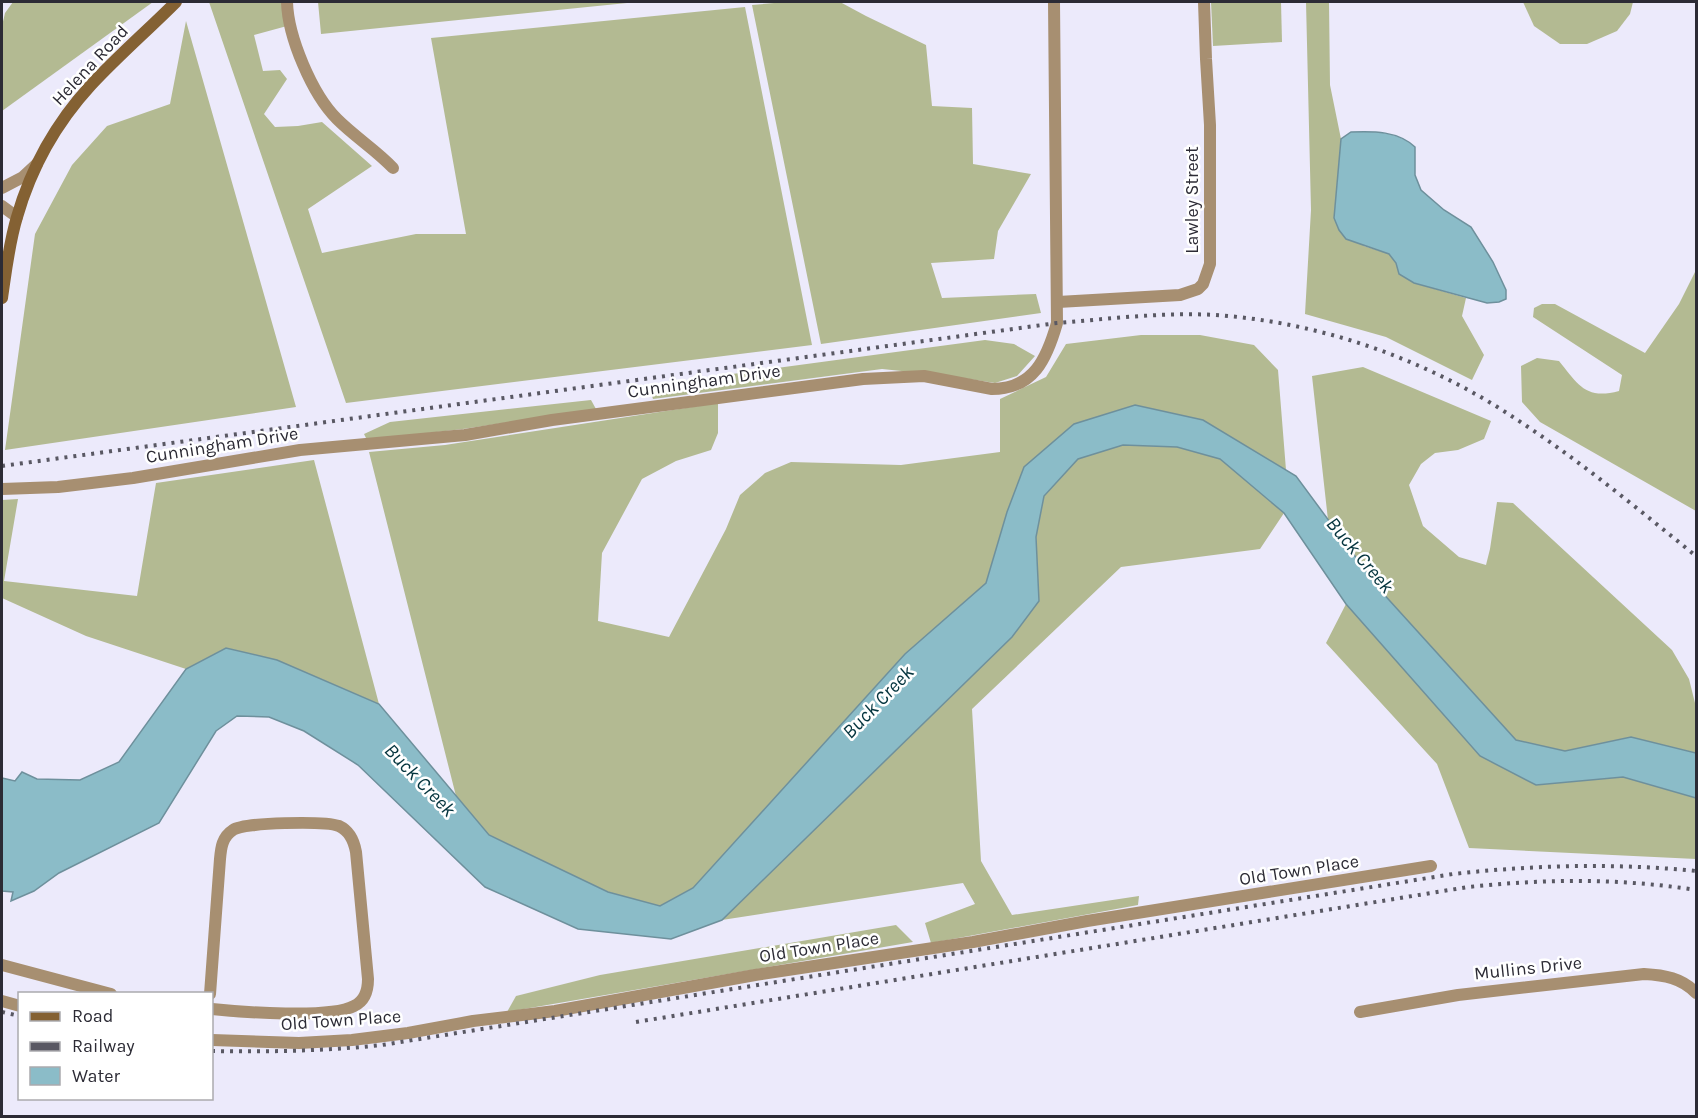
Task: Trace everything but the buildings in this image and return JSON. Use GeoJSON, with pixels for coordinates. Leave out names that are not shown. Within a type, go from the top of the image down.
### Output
{"type":"FeatureCollection","features":[{"type":"Feature","properties":{"kind":"main road","name":"Helena Road"},"geometry":{"type":"LineString","coordinates":[[2,298],[17,217],[37,164],[64,118],[89,87],[176,2]]}},
{"type":"Feature","properties":{"kind":"street"},"geometry":{"type":"LineString","coordinates":[[287,2],[301,59],[321,99],[337,118],[393,168]]}},
{"type":"Feature","properties":{"kind":"street","name":"Cunningham Drive"},"geometry":{"type":"LineString","coordinates":[[2,489],[58,487],[133,478],[300,450],[465,435],[552,420],[863,379],[924,376],[1000,388],[1021,382],[1043,361],[1049,350],[1057,323],[1054,2]]}},
{"type":"Feature","properties":{"kind":"street","name":"Lawley Street"},"geometry":{"type":"LineString","coordinates":[[1058,302],[1180,295],[1190,293],[1203,284],[1210,264],[1211,240],[1210,125],[1204,2]]}},
{"type":"Feature","properties":{"kind":"street"},"geometry":{"type":"LineString","coordinates":[[2,188],[23,177],[37,164]]}},
{"type":"Feature","properties":{"kind":"street"},"geometry":{"type":"LineString","coordinates":[[2,206],[17,217]]}},
{"type":"Feature","properties":{"kind":"street"},"geometry":{"type":"LineString","coordinates":[[2,218],[17,217]]}},
{"type":"Feature","properties":{"kind":"street"},"geometry":{"type":"LineString","coordinates":[[210,992],[220,859],[223,840],[228,834],[233,830],[250,825],[319,823],[341,827],[348,832],[356,852],[368,979],[368,987],[361,1002],[344,1010],[318,1012],[255,1013],[213,1009]]}},
{"type":"Feature","properties":{"kind":"street","name":"Old Town Place"},"geometry":{"type":"LineString","coordinates":[[213,1040],[299,1043],[352,1040],[408,1033],[473,1021],[555,1011],[755,975],[973,942],[1087,921],[1431,866]]}},
{"type":"Feature","properties":{"kind":"street"},"geometry":{"type":"LineString","coordinates":[[2,965],[107,992]]}},
{"type":"Feature","properties":{"kind":"street","name":"Mullins Drive"},"geometry":{"type":"LineString","coordinates":[[1360,1012],[1458,994],[1644,974],[1671,978],[1683,983],[1696,993]]}},
{"type":"Feature","properties":{"kind":"street"},"geometry":{"type":"LineString","coordinates":[[2,1001],[18,1005]]}},
{"type":"Feature","properties":{"kind":"green space"},"geometry":{"type":"Polygon","coordinates":[[[13,2],[153,2],[2,111],[2,26],[5,13],[13,2]]]}},
{"type":"Feature","properties":{"kind":"green space"},"geometry":{"type":"Polygon","coordinates":[[[209,2],[283,2],[287,26],[254,35],[263,71],[280,70],[287,79],[264,114],[275,127],[322,122],[372,166],[308,209],[322,253],[416,234],[466,234],[431,38],[745,7],[812,345],[346,403],[209,2]]]}},
{"type":"Feature","properties":{"kind":"green space"},"geometry":{"type":"Polygon","coordinates":[[[318,2],[637,2],[321,34],[318,2]]]}},
{"type":"Feature","properties":{"kind":"green space"},"geometry":{"type":"Polygon","coordinates":[[[786,2],[840,2],[926,45],[932,106],[972,108],[973,164],[1031,174],[998,231],[994,259],[931,263],[942,298],[1036,294],[1041,313],[821,344],[752,5],[786,2]]]}},
{"type":"Feature","properties":{"kind":"green space"},"geometry":{"type":"Polygon","coordinates":[[[1211,2],[1281,2],[1282,42],[1213,46],[1211,2]]]}},
{"type":"Feature","properties":{"kind":"green space"},"geometry":{"type":"Polygon","coordinates":[[[1306,2],[1329,2],[1330,85],[1341,139],[1334,218],[1364,246],[1389,254],[1396,263],[1399,274],[1414,283],[1466,298],[1462,316],[1484,355],[1472,380],[1386,337],[1305,314],[1311,210],[1306,2]]]}},
{"type":"Feature","properties":{"kind":"green space"},"geometry":{"type":"Polygon","coordinates":[[[1523,2],[1633,2],[1630,14],[1617,31],[1587,44],[1560,44],[1534,26],[1523,2]]]}},
{"type":"Feature","properties":{"kind":"green space"},"geometry":{"type":"Polygon","coordinates":[[[186,21],[296,407],[5,450],[35,234],[72,165],[107,126],[170,104],[186,21]]]}},
{"type":"Feature","properties":{"kind":"green space"},"geometry":{"type":"Polygon","coordinates":[[[1696,270],[1696,511],[1540,422],[1522,402],[1521,366],[1537,358],[1559,361],[1577,383],[1590,392],[1619,391],[1622,375],[1533,317],[1534,308],[1542,304],[1555,304],[1645,353],[1679,304],[1696,270]]]}},
{"type":"Feature","properties":{"kind":"green space"},"geometry":{"type":"Polygon","coordinates":[[[1141,335],[1200,335],[1254,345],[1278,370],[1286,470],[1203,420],[1135,405],[1007,512],[986,583],[905,654],[693,888],[660,906],[608,892],[489,835],[456,796],[369,452],[445,445],[718,403],[718,433],[711,450],[676,461],[642,479],[602,553],[598,621],[669,637],[726,529],[740,495],[765,473],[791,462],[901,465],[1000,452],[1000,399],[1046,377],[1066,344],[1141,335]]]}},
{"type":"Feature","properties":{"kind":"green space"},"geometry":{"type":"Polygon","coordinates":[[[985,340],[1014,344],[1035,356],[1017,376],[995,383],[882,369],[653,399],[649,387],[695,379],[985,340]]]}},
{"type":"Feature","properties":{"kind":"green space"},"geometry":{"type":"Polygon","coordinates":[[[1363,367],[1491,421],[1484,439],[1458,450],[1435,453],[1421,464],[1409,485],[1423,526],[1459,557],[1486,565],[1497,502],[1513,503],[1672,650],[1689,679],[1696,707],[1696,753],[1631,737],[1565,751],[1516,740],[1380,590],[1328,520],[1312,376],[1363,367]]]}},
{"type":"Feature","properties":{"kind":"green space"},"geometry":{"type":"Polygon","coordinates":[[[591,400],[596,409],[463,429],[367,440],[364,434],[390,422],[591,400]]]}},
{"type":"Feature","properties":{"kind":"green space"},"geometry":{"type":"Polygon","coordinates":[[[1123,445],[1177,447],[1220,459],[1284,513],[1260,549],[1121,567],[972,709],[981,861],[1012,915],[1139,896],[1138,905],[931,943],[925,923],[975,904],[963,883],[722,920],[1012,637],[1039,601],[1036,537],[1044,496],[1078,458],[1123,445]]]}},
{"type":"Feature","properties":{"kind":"green space"},"geometry":{"type":"Polygon","coordinates":[[[314,460],[379,704],[277,660],[226,648],[186,669],[86,636],[2,598],[2,500],[18,499],[4,581],[137,596],[156,483],[314,460]]]}},
{"type":"Feature","properties":{"kind":"green space"},"geometry":{"type":"Polygon","coordinates":[[[1346,604],[1480,756],[1536,785],[1623,777],[1696,798],[1696,859],[1469,848],[1437,764],[1326,643],[1346,604]]]}},
{"type":"Feature","properties":{"kind":"green space"},"geometry":{"type":"Polygon","coordinates":[[[896,925],[913,942],[507,1012],[516,996],[600,975],[896,925]]]}},
{"type":"Feature","properties":{"kind":"water"},"geometry":{"type":"Polygon","coordinates":[[[1351,132],[1377,132],[1393,135],[1415,147],[1415,175],[1421,190],[1444,210],[1471,227],[1493,262],[1506,290],[1506,299],[1487,303],[1414,283],[1399,274],[1396,263],[1389,254],[1346,239],[1334,218],[1341,139],[1351,132]]]}},
{"type":"Feature","properties":{"kind":"water","name":"Buck Creek"},"geometry":{"type":"Polygon","coordinates":[[[1135,405],[1203,420],[1296,476],[1380,590],[1516,740],[1565,751],[1631,737],[1696,753],[1696,798],[1623,777],[1536,785],[1480,756],[1346,604],[1284,513],[1220,459],[1177,447],[1123,445],[1078,459],[1044,496],[1036,537],[1039,601],[1012,637],[722,920],[671,939],[578,929],[485,887],[358,765],[304,731],[269,717],[237,716],[216,731],[159,823],[59,873],[34,891],[11,901],[13,892],[2,891],[2,778],[15,781],[22,772],[37,779],[80,780],[119,762],[186,669],[226,648],[277,660],[379,704],[489,835],[608,892],[660,906],[693,888],[905,654],[986,583],[1007,512],[1024,467],[1074,424],[1135,405]]]}},
{"type":"Feature","properties":{"kind":"railway"},"geometry":{"type":"LineString","coordinates":[[2,466],[1057,323],[1155,315],[1215,315],[1255,319],[1334,335],[1410,362],[1447,379],[1516,419],[1563,451],[1696,556]]}},
{"type":"Feature","properties":{"kind":"railway"},"geometry":{"type":"LineString","coordinates":[[213,1051],[297,1051],[382,1045],[1453,874],[1575,866],[1696,871]]}},
{"type":"Feature","properties":{"kind":"railway"},"geometry":{"type":"LineString","coordinates":[[636,1022],[1468,887],[1525,882],[1582,881],[1639,883],[1696,890]]}},
{"type":"Feature","properties":{"kind":"railway"},"geometry":{"type":"LineString","coordinates":[[2,1012],[18,1016]]}}]}
